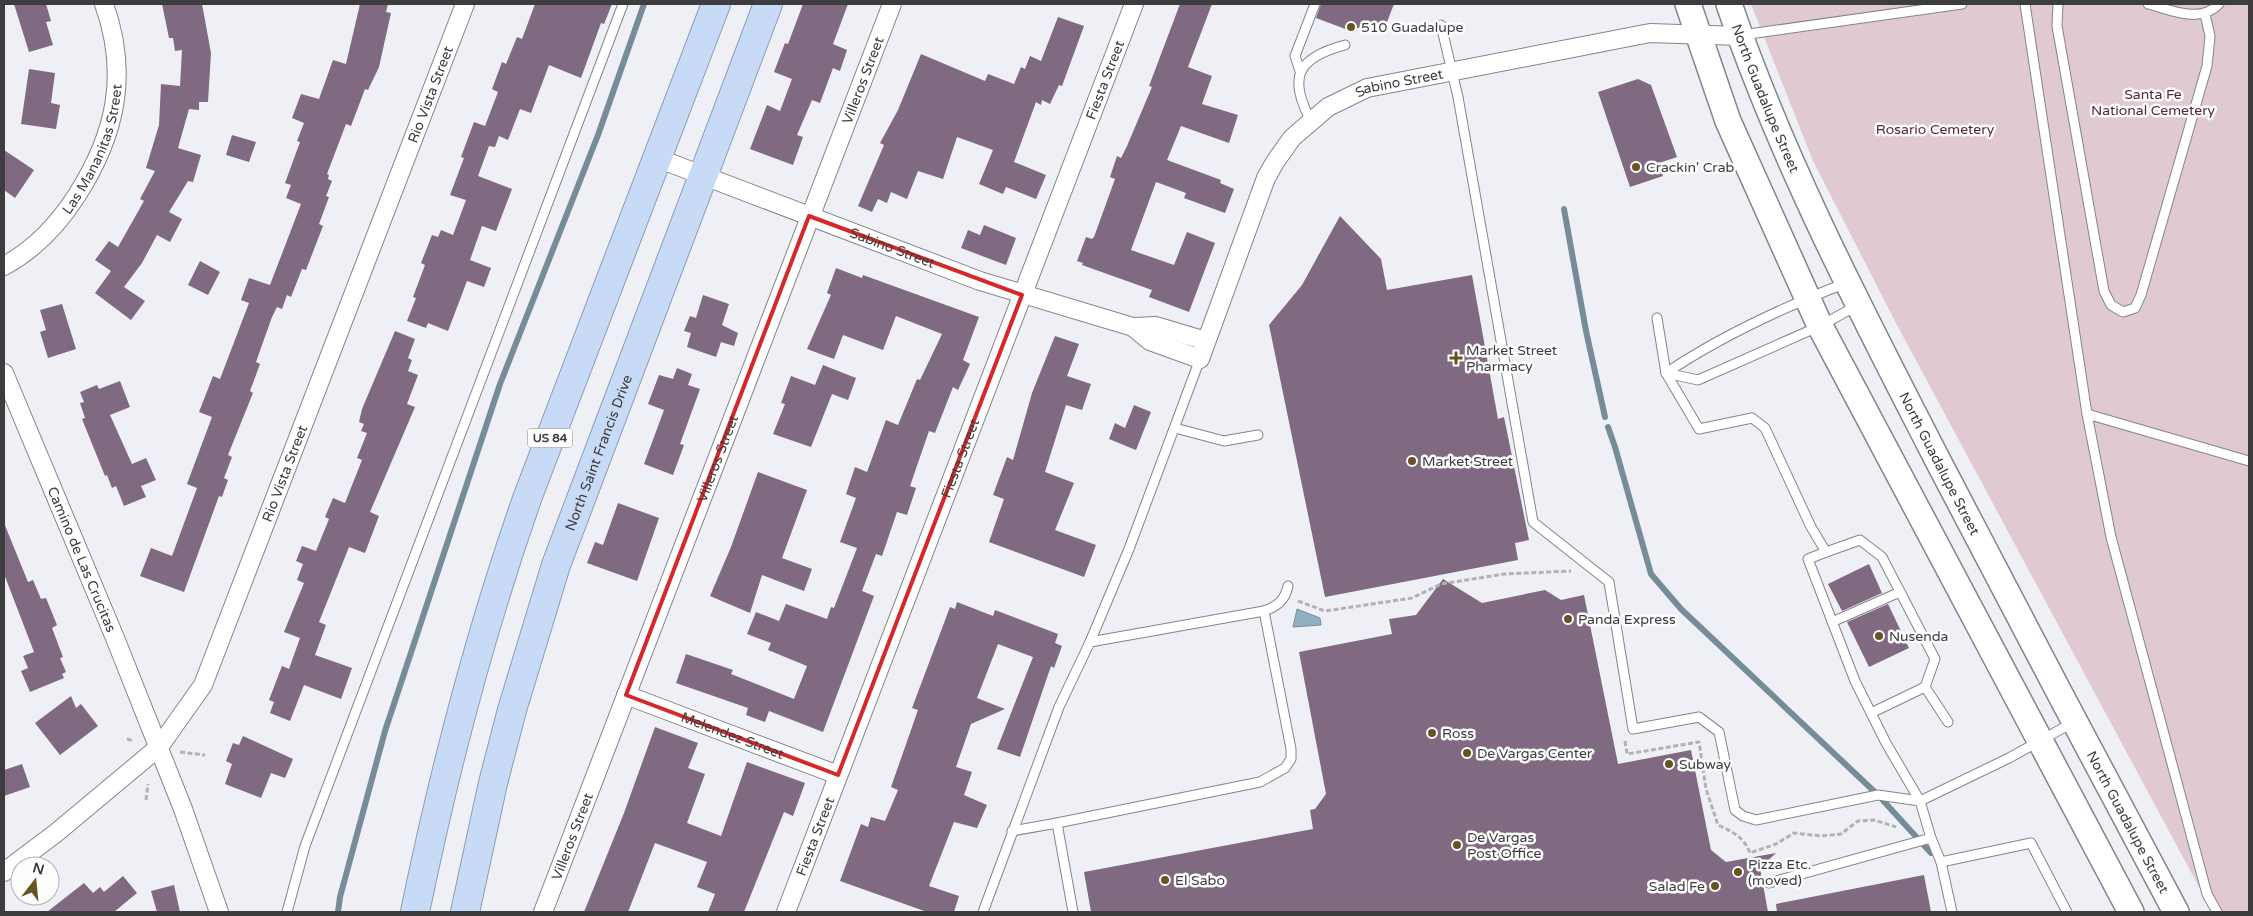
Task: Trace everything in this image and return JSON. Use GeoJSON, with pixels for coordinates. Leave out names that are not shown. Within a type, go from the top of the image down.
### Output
{"type":"FeatureCollection","features":[{"type":"Feature","properties":{"kind":"highway","name":"US 84"},"geometry":{"type":"LineString","coordinates":[[415,912],[453,743],[497,587],[528,496],[716,4]]}},
{"type":"Feature","properties":{"kind":"highway","name":"North Saint Francis Drive"},"geometry":{"type":"LineString","coordinates":[[465,912],[493,783],[544,602],[582,493],[768,4]]}},
{"type":"Feature","properties":{"kind":"main road"},"geometry":{"type":"LineString","coordinates":[[1688,4],[1728,121],[1806,298],[2131,912]]}},
{"type":"Feature","properties":{"kind":"main road","name":"North Guadalupe Street"},"geometry":{"type":"LineString","coordinates":[[1729,4],[1770,115],[1846,282],[2074,722],[2176,912]]}},
{"type":"Feature","properties":{"kind":"street","name":"Las Mananitas Street"},"geometry":{"type":"LineString","coordinates":[[4,266],[29,250],[59,220],[92,170],[110,130],[118,72],[113,33],[104,4]]}},
{"type":"Feature","properties":{"kind":"street","name":"Rio Vista Street"},"geometry":{"type":"LineString","coordinates":[[4,872],[56,833],[159,747],[203,685],[465,4]]}},
{"type":"Feature","properties":{"kind":"street","name":"Villeros Street"},"geometry":{"type":"LineString","coordinates":[[543,912],[626,695],[667,595],[809,216],[892,4]]}},
{"type":"Feature","properties":{"kind":"street","name":"Fiesta Street"},"geometry":{"type":"LineString","coordinates":[[786,912],[1134,4]]}},
{"type":"Feature","properties":{"kind":"street","name":"Sabino Street"},"geometry":{"type":"LineString","coordinates":[[1133,327],[1150,341],[1200,359],[1266,178],[1292,138],[1311,121],[1328,107],[1367,88],[1650,33],[1740,36]]}},
{"type":"Feature","properties":{"kind":"street","name":"Sabino Street"},"geometry":{"type":"LineString","coordinates":[[657,158],[1022,294],[1133,327],[1156,326],[1206,341]]}},
{"type":"Feature","properties":{"kind":"street","name":"Camino de Las Crucitas"},"geometry":{"type":"LineString","coordinates":[[4,373],[159,747]]}},
{"type":"Feature","properties":{"kind":"street","name":"Melendez Street"},"geometry":{"type":"LineString","coordinates":[[626,695],[838,775]]}},
{"type":"Feature","properties":{"kind":"street"},"geometry":{"type":"LineString","coordinates":[[159,747],[219,912]]}},
{"type":"Feature","properties":{"kind":"lane"},"geometry":{"type":"LineString","coordinates":[[287,912],[305,846],[623,4]]}},
{"type":"Feature","properties":{"kind":"lane"},"geometry":{"type":"LineString","coordinates":[[1311,121],[1301,102],[1297,87],[1300,70],[1295,56],[1314,4]]}},
{"type":"Feature","properties":{"kind":"lane"},"geometry":{"type":"LineString","coordinates":[[1740,36],[1962,4]]}},
{"type":"Feature","properties":{"kind":"lane"},"geometry":{"type":"LineString","coordinates":[[2025,4],[2087,414],[2111,537],[2208,894],[2217,912]]}},
{"type":"Feature","properties":{"kind":"lane"},"geometry":{"type":"LineString","coordinates":[[2058,4],[2057,26],[2104,291],[2111,305],[2123,312],[2135,308],[2141,296],[2207,66],[2210,36],[2205,14]]}},
{"type":"Feature","properties":{"kind":"lane"},"geometry":{"type":"LineString","coordinates":[[2148,4],[2184,13],[2205,14],[2219,4]]}},
{"type":"Feature","properties":{"kind":"lane"},"geometry":{"type":"LineString","coordinates":[[1441,25],[1453,71],[1533,522],[1609,582],[1633,729],[1699,717],[1712,725],[1720,732],[1735,810],[1743,816],[1756,820],[1878,795],[1920,801],[2074,722]]}},
{"type":"Feature","properties":{"kind":"lane"},"geometry":{"type":"LineString","coordinates":[[1300,70],[1316,56],[1345,45]]}},
{"type":"Feature","properties":{"kind":"lane"},"geometry":{"type":"LineString","coordinates":[[1666,373],[1690,357],[1806,298],[1846,282]]}},
{"type":"Feature","properties":{"kind":"lane"},"geometry":{"type":"LineString","coordinates":[[1666,373],[1698,380],[1820,326],[1858,305]]}},
{"type":"Feature","properties":{"kind":"lane"},"geometry":{"type":"LineString","coordinates":[[1657,318],[1666,373],[1699,429],[1752,418],[1765,428],[1811,527],[1826,552]]}},
{"type":"Feature","properties":{"kind":"lane"},"geometry":{"type":"LineString","coordinates":[[983,912],[1059,707],[1090,642],[1129,549],[1200,359]]}},
{"type":"Feature","properties":{"kind":"lane"},"geometry":{"type":"LineString","coordinates":[[2087,414],[2249,461]]}},
{"type":"Feature","properties":{"kind":"lane"},"geometry":{"type":"LineString","coordinates":[[1175,428],[1224,441],[1258,434]]}},
{"type":"Feature","properties":{"kind":"lane"},"geometry":{"type":"LineString","coordinates":[[1871,713],[1925,687],[1935,659],[1882,557],[1860,540],[1808,559],[1855,681],[1871,713],[1920,801],[1931,838],[1941,862],[1952,912]]}},
{"type":"Feature","properties":{"kind":"lane"},"geometry":{"type":"LineString","coordinates":[[1090,642],[1264,611],[1276,607],[1286,595],[1288,586]]}},
{"type":"Feature","properties":{"kind":"lane"},"geometry":{"type":"LineString","coordinates":[[1832,622],[1900,592]]}},
{"type":"Feature","properties":{"kind":"lane"},"geometry":{"type":"LineString","coordinates":[[1012,830],[1244,787],[1275,776],[1285,768],[1291,758],[1291,749],[1264,611]]}},
{"type":"Feature","properties":{"kind":"lane"},"geometry":{"type":"LineString","coordinates":[[1925,687],[1948,722]]}},
{"type":"Feature","properties":{"kind":"lane"},"geometry":{"type":"LineString","coordinates":[[1057,823],[1073,912]]}},
{"type":"Feature","properties":{"kind":"lane"},"geometry":{"type":"LineString","coordinates":[[1769,883],[1931,838]]}},
{"type":"Feature","properties":{"kind":"lane"},"geometry":{"type":"LineString","coordinates":[[1941,862],[2031,843],[2068,912]]}},
{"type":"Feature","properties":{"kind":"path"},"geometry":{"type":"LineString","coordinates":[[1298,601],[1325,611],[1412,598],[1441,584],[1504,574],[1572,571]]}},
{"type":"Feature","properties":{"kind":"path"},"geometry":{"type":"LineString","coordinates":[[127,740],[134,741]]}},
{"type":"Feature","properties":{"kind":"path"},"geometry":{"type":"LineString","coordinates":[[179,752],[205,755]]}},
{"type":"Feature","properties":{"kind":"path"},"geometry":{"type":"LineString","coordinates":[[146,800],[148,784]]}},
{"type":"Feature","properties":{"kind":"highlighted area"},"geometry":{"type":"Polygon","coordinates":[[[809,216],[1022,295],[838,775],[626,695],[809,216]]]}},
{"type":"Feature","properties":{"kind":"green space","name":"Rosario Cemetery"},"geometry":{"type":"Polygon","coordinates":[[[1751,4],[2249,4],[2249,912],[2217,912],[2199,887],[1897,325],[1813,161],[1751,4]]]}},
{"type":"Feature","properties":{"kind":"water"},"geometry":{"type":"Polygon","coordinates":[[[1297,609],[1320,618],[1321,625],[1293,627],[1297,609]]]}},
{"type":"Feature","properties":{"kind":"building"},"geometry":{"type":"Polygon","coordinates":[[[14,4],[46,4],[51,21],[46,22],[53,45],[29,52],[14,4]]]}},
{"type":"Feature","properties":{"kind":"building"},"geometry":{"type":"Polygon","coordinates":[[[162,4],[202,4],[211,53],[208,102],[199,102],[199,110],[189,109],[178,148],[201,155],[193,182],[188,181],[169,212],[182,219],[170,242],[157,235],[142,263],[124,287],[145,301],[131,320],[95,293],[111,271],[95,260],[109,241],[118,247],[144,201],[140,199],[155,171],[146,168],[159,125],[161,84],[180,86],[182,50],[175,51],[173,38],[169,38],[162,4]]]}},
{"type":"Feature","properties":{"kind":"building"},"geometry":{"type":"Polygon","coordinates":[[[360,4],[388,4],[386,12],[391,13],[379,67],[368,90],[365,89],[351,126],[346,124],[327,174],[329,175],[328,179],[332,181],[326,196],[329,197],[319,224],[323,226],[306,270],[302,269],[291,297],[287,295],[282,309],[277,307],[272,317],[256,362],[260,364],[250,391],[253,393],[228,455],[232,457],[224,478],[228,480],[222,497],[219,496],[184,592],[140,576],[151,548],[172,556],[197,488],[187,484],[212,417],[199,412],[213,376],[220,379],[249,303],[241,300],[249,278],[270,285],[301,204],[286,198],[291,185],[285,183],[300,142],[297,141],[304,123],[292,118],[301,94],[319,99],[333,60],[346,64],[360,4]]]}},
{"type":"Feature","properties":{"kind":"building"},"geometry":{"type":"Polygon","coordinates":[[[535,4],[612,4],[604,24],[601,23],[581,78],[549,65],[531,113],[520,109],[508,140],[499,136],[495,147],[489,146],[478,176],[512,189],[496,231],[482,226],[470,260],[491,268],[484,287],[467,281],[448,331],[428,323],[426,328],[407,321],[416,298],[413,297],[425,265],[421,263],[432,235],[438,237],[441,230],[453,235],[466,200],[450,195],[464,158],[461,157],[474,122],[485,126],[498,92],[492,89],[502,62],[506,64],[517,37],[522,39],[535,4]]]}},
{"type":"Feature","properties":{"kind":"building"},"geometry":{"type":"Polygon","coordinates":[[[803,4],[848,4],[833,44],[847,50],[840,71],[833,68],[820,103],[812,100],[797,135],[803,137],[793,165],[750,149],[767,105],[780,111],[792,79],[774,72],[785,43],[788,44],[803,4]]]}},
{"type":"Feature","properties":{"kind":"building"},"geometry":{"type":"Polygon","coordinates":[[[1180,4],[1212,4],[1188,67],[1212,76],[1202,104],[1238,115],[1229,143],[1181,126],[1167,160],[1221,180],[1220,183],[1234,189],[1225,213],[1184,198],[1186,193],[1156,182],[1131,250],[1174,265],[1187,232],[1215,243],[1189,312],[1149,297],[1152,290],[1082,265],[1083,263],[1077,261],[1086,237],[1092,239],[1094,237],[1115,179],[1110,177],[1117,156],[1121,158],[1152,87],[1149,86],[1180,4]]]}},
{"type":"Feature","properties":{"kind":"building","name":"510 Guadalupe"},"geometry":{"type":"Polygon","coordinates":[[[1321,4],[1394,4],[1387,22],[1348,30],[1316,18],[1321,4]]]}},
{"type":"Feature","properties":{"kind":"building"},"geometry":{"type":"Polygon","coordinates":[[[1058,17],[1084,26],[1062,86],[1059,85],[1050,104],[1042,100],[1041,105],[1036,102],[1014,162],[1046,175],[1036,199],[1006,187],[1003,194],[979,184],[993,150],[957,137],[943,179],[918,171],[907,199],[891,192],[887,203],[878,199],[872,212],[858,206],[884,145],[880,143],[898,110],[921,54],[985,81],[988,74],[1014,84],[1021,67],[1025,69],[1030,56],[1041,61],[1058,17]]]}},
{"type":"Feature","properties":{"kind":"building"},"geometry":{"type":"Polygon","coordinates":[[[29,69],[55,73],[51,103],[60,105],[56,129],[21,124],[29,69]]]}},
{"type":"Feature","properties":{"kind":"building"},"geometry":{"type":"Polygon","coordinates":[[[1638,79],[1651,85],[1677,157],[1659,163],[1663,176],[1630,187],[1598,92],[1638,79]]]}},
{"type":"Feature","properties":{"kind":"building"},"geometry":{"type":"Polygon","coordinates":[[[232,135],[256,142],[249,162],[226,155],[232,135]]]}},
{"type":"Feature","properties":{"kind":"building"},"geometry":{"type":"Polygon","coordinates":[[[4,150],[34,170],[15,198],[4,190],[4,150]]]}},
{"type":"Feature","properties":{"kind":"building"},"geometry":{"type":"Polygon","coordinates":[[[1340,216],[1381,259],[1387,290],[1472,275],[1498,419],[1504,417],[1529,540],[1515,543],[1518,560],[1325,597],[1269,325],[1302,285],[1340,216]]]}},
{"type":"Feature","properties":{"kind":"building"},"geometry":{"type":"Polygon","coordinates":[[[984,225],[1016,238],[1006,265],[961,248],[968,230],[980,235],[984,225]]]}},
{"type":"Feature","properties":{"kind":"building"},"geometry":{"type":"Polygon","coordinates":[[[200,261],[220,272],[208,295],[188,285],[200,261]]]}},
{"type":"Feature","properties":{"kind":"building"},"geometry":{"type":"Polygon","coordinates":[[[836,268],[862,278],[863,275],[979,317],[963,360],[970,364],[958,390],[953,387],[935,433],[929,431],[910,486],[916,488],[907,515],[897,512],[882,556],[876,554],[862,591],[874,596],[823,732],[769,711],[765,722],[746,715],[748,708],[676,683],[686,654],[733,670],[731,674],[794,699],[807,666],[768,650],[771,643],[747,634],[756,612],[779,621],[786,604],[827,619],[831,607],[834,608],[857,548],[840,542],[856,498],[846,494],[855,467],[867,472],[886,420],[898,425],[917,379],[920,380],[942,334],[896,316],[883,350],[843,335],[834,359],[807,349],[831,295],[827,293],[836,268]]]}},
{"type":"Feature","properties":{"kind":"building"},"geometry":{"type":"Polygon","coordinates":[[[703,295],[729,304],[722,325],[738,333],[734,346],[721,342],[716,357],[687,347],[691,333],[684,331],[690,316],[696,318],[703,295]]]}},
{"type":"Feature","properties":{"kind":"building"},"geometry":{"type":"Polygon","coordinates":[[[62,304],[76,349],[48,358],[40,332],[46,330],[40,310],[62,304]]]}},
{"type":"Feature","properties":{"kind":"building"},"geometry":{"type":"Polygon","coordinates":[[[395,331],[415,339],[408,358],[412,360],[408,371],[418,375],[407,404],[415,407],[370,512],[379,516],[365,553],[349,547],[319,622],[326,625],[315,655],[352,668],[341,699],[304,685],[290,721],[270,713],[274,702],[269,700],[282,666],[289,669],[300,638],[284,632],[304,583],[297,580],[303,564],[296,561],[302,546],[316,551],[329,519],[325,517],[333,498],[345,503],[362,460],[357,458],[367,433],[361,431],[364,424],[359,422],[362,409],[395,331]]]}},
{"type":"Feature","properties":{"kind":"building"},"geometry":{"type":"Polygon","coordinates":[[[1055,336],[1079,344],[1067,376],[1091,384],[1082,410],[1066,405],[1045,472],[1074,483],[1055,530],[1096,545],[1084,577],[989,542],[1004,499],[993,495],[1007,457],[1013,460],[1032,393],[1055,336]]]}},
{"type":"Feature","properties":{"kind":"building"},"geometry":{"type":"Polygon","coordinates":[[[823,365],[856,378],[848,400],[832,394],[811,447],[773,434],[785,404],[781,403],[791,376],[815,385],[823,365]]]}},
{"type":"Feature","properties":{"kind":"building"},"geometry":{"type":"Polygon","coordinates":[[[677,368],[692,374],[688,385],[700,389],[680,444],[684,445],[673,475],[644,464],[664,410],[648,404],[659,375],[673,379],[677,368]]]}},
{"type":"Feature","properties":{"kind":"building"},"geometry":{"type":"Polygon","coordinates":[[[120,381],[130,407],[110,415],[132,464],[146,458],[156,480],[141,486],[146,497],[124,506],[116,486],[112,488],[107,475],[105,476],[82,419],[85,418],[80,403],[84,402],[80,392],[97,385],[99,389],[120,381]]]}},
{"type":"Feature","properties":{"kind":"building"},"geometry":{"type":"Polygon","coordinates":[[[1134,405],[1151,412],[1136,450],[1109,439],[1115,423],[1125,428],[1134,405]]]}},
{"type":"Feature","properties":{"kind":"building"},"geometry":{"type":"Polygon","coordinates":[[[758,472],[807,490],[782,558],[812,569],[804,591],[762,575],[750,613],[710,596],[731,547],[758,472]]]}},
{"type":"Feature","properties":{"kind":"building"},"geometry":{"type":"Polygon","coordinates":[[[618,503],[659,518],[637,581],[587,563],[595,542],[603,545],[618,503]]]}},
{"type":"Feature","properties":{"kind":"building"},"geometry":{"type":"Polygon","coordinates":[[[4,523],[28,582],[33,580],[41,599],[46,598],[57,625],[52,628],[63,657],[60,658],[66,672],[62,674],[64,678],[30,692],[21,671],[28,668],[23,656],[34,652],[4,574],[4,523]]]}},
{"type":"Feature","properties":{"kind":"building"},"geometry":{"type":"Polygon","coordinates":[[[1869,564],[1882,593],[1842,611],[1828,584],[1869,564]]]}},
{"type":"Feature","properties":{"kind":"building","name":"De Vargas Center"},"geometry":{"type":"Polygon","coordinates":[[[1443,579],[1482,603],[1545,590],[1561,600],[1584,595],[1618,764],[1691,750],[1711,850],[1726,862],[1776,853],[1760,868],[1768,912],[1091,912],[1084,872],[1313,829],[1310,810],[1315,809],[1326,794],[1299,652],[1392,634],[1389,619],[1416,615],[1443,579]]]}},
{"type":"Feature","properties":{"kind":"building"},"geometry":{"type":"Polygon","coordinates":[[[957,602],[993,616],[995,610],[1058,634],[1055,643],[1062,646],[1054,668],[1051,666],[1020,757],[997,749],[1033,657],[998,644],[977,698],[1005,709],[971,724],[956,767],[972,772],[964,795],[987,805],[977,828],[954,822],[929,886],[959,896],[954,912],[927,912],[840,881],[861,824],[868,827],[871,817],[885,821],[898,790],[891,787],[918,710],[912,708],[950,607],[955,609],[957,602]]]}},
{"type":"Feature","properties":{"kind":"building"},"geometry":{"type":"Polygon","coordinates":[[[1888,604],[1909,648],[1869,667],[1847,622],[1888,604]]]}},
{"type":"Feature","properties":{"kind":"building"},"geometry":{"type":"Polygon","coordinates":[[[71,696],[76,708],[81,704],[98,726],[60,755],[35,723],[71,696]]]}},
{"type":"Feature","properties":{"kind":"building"},"geometry":{"type":"Polygon","coordinates":[[[655,727],[698,743],[688,768],[705,774],[687,823],[721,836],[747,762],[805,783],[793,816],[784,812],[744,912],[708,912],[715,894],[697,887],[707,862],[655,843],[628,912],[584,912],[624,813],[655,727]]]}},
{"type":"Feature","properties":{"kind":"building"},"geometry":{"type":"Polygon","coordinates":[[[243,736],[293,759],[285,778],[271,773],[261,798],[225,784],[232,764],[226,761],[233,743],[239,745],[243,736]]]}},
{"type":"Feature","properties":{"kind":"building"},"geometry":{"type":"Polygon","coordinates":[[[22,764],[30,787],[4,796],[4,770],[22,764]]]}},
{"type":"Feature","properties":{"kind":"building"},"geometry":{"type":"Polygon","coordinates":[[[1924,875],[1931,912],[1777,912],[1776,904],[1924,875]]]}},
{"type":"Feature","properties":{"kind":"building"},"geometry":{"type":"Polygon","coordinates":[[[123,876],[137,893],[114,912],[47,912],[55,906],[60,906],[60,902],[84,883],[93,893],[100,887],[104,892],[123,876]]]}},
{"type":"Feature","properties":{"kind":"building"},"geometry":{"type":"Polygon","coordinates":[[[174,885],[180,912],[157,912],[151,891],[174,885]]]}},
{"type":"Feature","properties":{"kind":"waterway"},"geometry":{"type":"LineString","coordinates":[[338,912],[340,897],[385,731],[500,384],[598,135],[644,4]]}},
{"type":"Feature","properties":{"kind":"waterway"},"geometry":{"type":"LineString","coordinates":[[1564,209],[1586,331],[1605,417]]}},
{"type":"Feature","properties":{"kind":"waterway"},"geometry":{"type":"LineString","coordinates":[[1608,427],[1651,574],[1681,609],[1878,795],[1931,853]]}},
{"type":"Feature","properties":{"kind":"place","name":"510 Guadalupe"},"geometry":{"type":"Point","coordinates":[1351,27]}},
{"type":"Feature","properties":{"kind":"place","name":"Crackin' Crab"},"geometry":{"type":"Point","coordinates":[1636,167]}},
{"type":"Feature","properties":{"kind":"place","name":"Market Street Pharmacy"},"geometry":{"type":"Point","coordinates":[1456,358]}},
{"type":"Feature","properties":{"kind":"place","name":"Market Street"},"geometry":{"type":"Point","coordinates":[1412,461]}},
{"type":"Feature","properties":{"kind":"place","name":"Panda Express"},"geometry":{"type":"Point","coordinates":[1568,619]}},
{"type":"Feature","properties":{"kind":"place","name":"Nusenda"},"geometry":{"type":"Point","coordinates":[1879,636]}},
{"type":"Feature","properties":{"kind":"place","name":"Ross"},"geometry":{"type":"Point","coordinates":[1432,733]}},
{"type":"Feature","properties":{"kind":"place","name":"De Vargas Center"},"geometry":{"type":"Point","coordinates":[1467,753]}},
{"type":"Feature","properties":{"kind":"place","name":"Subway"},"geometry":{"type":"Point","coordinates":[1669,764]}},
{"type":"Feature","properties":{"kind":"place","name":"De Vargas Post Office"},"geometry":{"type":"Point","coordinates":[1457,845]}},
{"type":"Feature","properties":{"kind":"place","name":"Pizza Etc. (moved)"},"geometry":{"type":"Point","coordinates":[1738,872]}},
{"type":"Feature","properties":{"kind":"place","name":"El Sabo"},"geometry":{"type":"Point","coordinates":[1165,880]}},
{"type":"Feature","properties":{"kind":"place","name":"Salad Fe"},"geometry":{"type":"Point","coordinates":[1715,886]}},
{"type":"Feature","properties":{"kind":"park label","name":"Santa Fe National Cemetery"},"geometry":{"type":"Point","coordinates":[2153,102]}}]}
